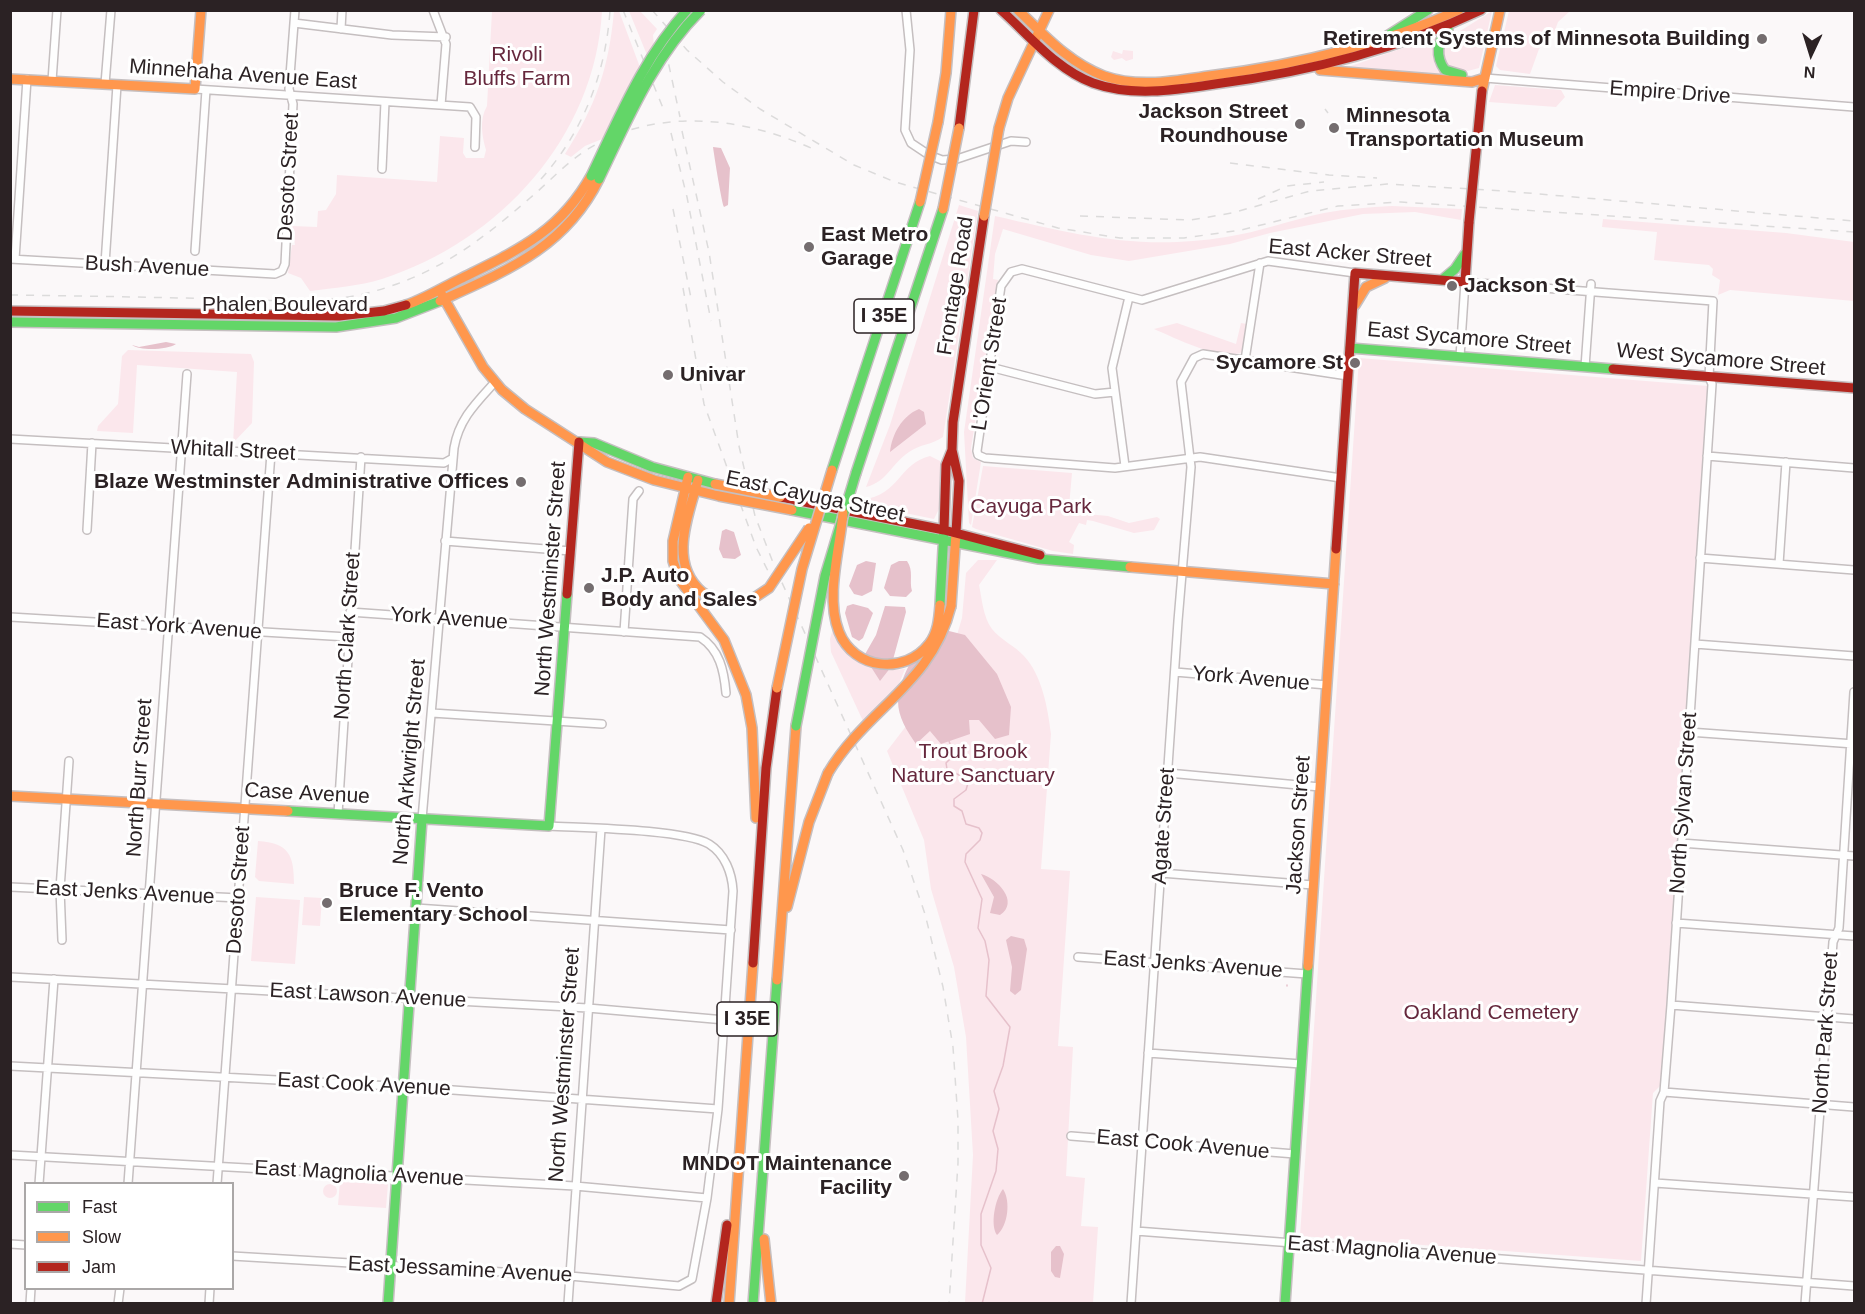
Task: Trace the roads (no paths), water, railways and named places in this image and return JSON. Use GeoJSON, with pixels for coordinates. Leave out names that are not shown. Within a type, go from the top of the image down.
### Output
{"type":"FeatureCollection","features":[{"type":"Feature","properties":{"kind":"main road"},"geometry":{"type":"LineString","coordinates":[[200,89],[201,10]]}},
{"type":"Feature","properties":{"kind":"main road","name":"Phalen Boulevard"},"geometry":{"type":"LineString","coordinates":[[10,322],[352,327],[401,317],[444,299],[542,249],[564,232],[578,215],[651,57],[687,10]]}},
{"type":"Feature","properties":{"kind":"main road","name":"Phalen Boulevard"},"geometry":{"type":"LineString","coordinates":[[10,310],[352,316],[397,307],[439,290],[527,246],[545,233],[568,210],[595,177],[659,62],[675,38],[701,10]]}},
{"type":"Feature","properties":{"kind":"main road","name":"I 35E"},"geometry":{"type":"LineString","coordinates":[[729,1304],[766,768],[777,688],[802,569],[819,511],[920,202],[938,123],[946,73],[951,10]]}},
{"type":"Feature","properties":{"kind":"main road","name":"I 35E"},"geometry":{"type":"LineString","coordinates":[[753,1304],[796,726],[818,603],[843,513],[943,209],[959,128],[974,10]]}},
{"type":"Feature","properties":{"kind":"main road"},"geometry":{"type":"LineString","coordinates":[[1002,10],[1036,44],[1074,75],[1095,84],[1120,90],[1157,91],[1304,70],[1385,51],[1459,22],[1481,10]]}},
{"type":"Feature","properties":{"kind":"main road"},"geometry":{"type":"LineString","coordinates":[[1018,10],[1064,54],[1095,72],[1121,80],[1141,82],[1262,68],[1375,44],[1418,29],[1459,10]]}},
{"type":"Feature","properties":{"kind":"main road","name":"Frontage Road"},"geometry":{"type":"LineString","coordinates":[[843,513],[834,606],[838,630],[852,652],[873,664],[887,666],[910,661],[922,652],[932,639],[939,621],[946,465],[952,450],[953,422],[999,128],[1010,92],[1036,44],[1049,10]]}},
{"type":"Feature","properties":{"kind":"main road"},"geometry":{"type":"LineString","coordinates":[[1375,44],[1428,10]]}},
{"type":"Feature","properties":{"kind":"main road"},"geometry":{"type":"LineString","coordinates":[[1465,282],[1482,91],[1500,10]]}},
{"type":"Feature","properties":{"kind":"main road"},"geometry":{"type":"LineString","coordinates":[[1459,22],[1442,36],[1438,52],[1441,66],[1451,74],[1485,78]]}},
{"type":"Feature","properties":{"kind":"main road"},"geometry":{"type":"LineString","coordinates":[[1304,70],[1472,82],[1485,78]]}},
{"type":"Feature","properties":{"kind":"main road","name":"Minnehaha Avenue East"},"geometry":{"type":"LineString","coordinates":[[10,79],[200,89]]}},
{"type":"Feature","properties":{"kind":"main road"},"geometry":{"type":"LineString","coordinates":[[1442,280],[1455,269],[1468,246]]}},
{"type":"Feature","properties":{"kind":"main road","name":"East Acker Street"},"geometry":{"type":"LineString","coordinates":[[1355,273],[1465,282]]}},
{"type":"Feature","properties":{"kind":"main road","name":"Jackson Street"},"geometry":{"type":"LineString","coordinates":[[1285,1304],[1355,273]]}},
{"type":"Feature","properties":{"kind":"main road"},"geometry":{"type":"LineString","coordinates":[[1352,313],[1361,291],[1368,284],[1394,276]]}},
{"type":"Feature","properties":{"kind":"main road","name":"East Cayuga Street"},"geometry":{"type":"LineString","coordinates":[[439,290],[472,351],[495,382],[530,413],[579,442],[592,454],[667,483],[719,496],[943,542],[1053,561],[1334,584]]}},
{"type":"Feature","properties":{"kind":"main road","name":"East Sycamore Street"},"geometry":{"type":"LineString","coordinates":[[1350,348],[1585,367]]}},
{"type":"Feature","properties":{"kind":"main road","name":"West Sycamore Street"},"geometry":{"type":"LineString","coordinates":[[1585,367],[1854,388]]}},
{"type":"Feature","properties":{"kind":"main road","name":"East Cayuga Street"},"geometry":{"type":"LineString","coordinates":[[579,442],[594,443],[693,479],[944,530],[1035,552],[1053,561]]}},
{"type":"Feature","properties":{"kind":"main road","name":"North Westminster Street"},"geometry":{"type":"LineString","coordinates":[[549,826],[579,442]]}},
{"type":"Feature","properties":{"kind":"main road","name":"Frontage Road"},"geometry":{"type":"LineString","coordinates":[[781,926],[800,867],[806,829],[814,802],[828,773],[864,725],[926,667],[945,633],[951,606],[959,488],[958,466],[952,450]]}},
{"type":"Feature","properties":{"kind":"main road"},"geometry":{"type":"LineString","coordinates":[[693,479],[696,490],[682,546],[686,573],[698,589],[709,596],[732,603],[751,600],[769,588],[819,511]]}},
{"type":"Feature","properties":{"kind":"main road"},"geometry":{"type":"LineString","coordinates":[[693,479],[685,488],[673,541],[673,561],[679,579],[724,640],[746,695],[752,728],[758,873]]}},
{"type":"Feature","properties":{"kind":"main road","name":"Case Avenue"},"geometry":{"type":"LineString","coordinates":[[10,796],[549,826]]}},
{"type":"Feature","properties":{"kind":"main road","name":"North Arkwright Street"},"geometry":{"type":"LineString","coordinates":[[388,1304],[422,819]]}},
{"type":"Feature","properties":{"kind":"main road"},"geometry":{"type":"LineString","coordinates":[[716,1304],[738,1153]]}},
{"type":"Feature","properties":{"kind":"main road"},"geometry":{"type":"LineString","coordinates":[[761,1194],[771,1304]]}},
{"type":"Feature","properties":{"kind":"street"},"geometry":{"type":"LineString","coordinates":[[52,81],[57,10]]}},
{"type":"Feature","properties":{"kind":"street"},"geometry":{"type":"LineString","coordinates":[[105,84],[111,10]]}},
{"type":"Feature","properties":{"kind":"street","name":"Desoto Street"},"geometry":{"type":"LineString","coordinates":[[282,271],[285,264],[293,104],[289,89],[295,10]]}},
{"type":"Feature","properties":{"kind":"street"},"geometry":{"type":"LineString","coordinates":[[341,29],[342,10]]}},
{"type":"Feature","properties":{"kind":"street"},"geometry":{"type":"LineString","coordinates":[[433,10],[446,37],[441,105]]}},
{"type":"Feature","properties":{"kind":"street"},"geometry":{"type":"LineString","coordinates":[[906,10],[910,50],[905,130],[911,142],[929,155],[942,160],[957,159],[1011,141],[1026,142]]}},
{"type":"Feature","properties":{"kind":"street"},"geometry":{"type":"LineString","coordinates":[[294,23],[392,35],[446,37]]}},
{"type":"Feature","properties":{"kind":"street","name":"Empire Drive"},"geometry":{"type":"LineString","coordinates":[[1485,78],[1854,107]]}},
{"type":"Feature","properties":{"kind":"street"},"geometry":{"type":"LineString","coordinates":[[13,259],[27,80]]}},
{"type":"Feature","properties":{"kind":"street"},"geometry":{"type":"LineString","coordinates":[[105,264],[117,85]]}},
{"type":"Feature","properties":{"kind":"street"},"geometry":{"type":"LineString","coordinates":[[195,250],[200,89]]}},
{"type":"Feature","properties":{"kind":"street","name":"Minnehaha Avenue East"},"geometry":{"type":"LineString","coordinates":[[200,89],[473,109],[476,117],[475,147]]}},
{"type":"Feature","properties":{"kind":"street"},"geometry":{"type":"LineString","coordinates":[[382,169],[385,102]]}},
{"type":"Feature","properties":{"kind":"street","name":"Bush Avenue"},"geometry":{"type":"LineString","coordinates":[[13,259],[275,274],[282,271]]}},
{"type":"Feature","properties":{"kind":"street","name":"East Acker Street"},"geometry":{"type":"LineString","coordinates":[[1007,274],[1022,269],[1142,300],[1271,261],[1355,273]]}},
{"type":"Feature","properties":{"kind":"street"},"geometry":{"type":"LineString","coordinates":[[1260,263],[1245,360],[1348,376]]}},
{"type":"Feature","properties":{"kind":"street","name":"L'Orient Street"},"geometry":{"type":"LineString","coordinates":[[1007,274],[1001,286],[978,455],[1049,463],[1125,466]]}},
{"type":"Feature","properties":{"kind":"street"},"geometry":{"type":"LineString","coordinates":[[1460,357],[1465,282]]}},
{"type":"Feature","properties":{"kind":"street","name":"East Acker Street"},"geometry":{"type":"LineString","coordinates":[[1465,282],[1713,302]]}},
{"type":"Feature","properties":{"kind":"street"},"geometry":{"type":"LineString","coordinates":[[1585,367],[1591,284]]}},
{"type":"Feature","properties":{"kind":"street"},"geometry":{"type":"LineString","coordinates":[[1129,297],[1112,368],[1125,466],[1191,458],[1341,478]]}},
{"type":"Feature","properties":{"kind":"street","name":"North Sylvan Street"},"geometry":{"type":"LineString","coordinates":[[1646,1304],[1660,1101],[1665,1092],[1682,843],[1712,384],[1709,377],[1713,302]]}},
{"type":"Feature","properties":{"kind":"street","name":"Agate Street"},"geometry":{"type":"LineString","coordinates":[[1131,1304],[1191,458],[1181,382],[1198,355],[1245,360]]}},
{"type":"Feature","properties":{"kind":"street"},"geometry":{"type":"LineString","coordinates":[[990,368],[1095,394],[1115,392]]}},
{"type":"Feature","properties":{"kind":"street","name":"North Burr Street"},"geometry":{"type":"LineString","coordinates":[[128,1182],[188,374]]}},
{"type":"Feature","properties":{"kind":"street","name":"North Arkwright Street"},"geometry":{"type":"LineString","coordinates":[[422,819],[453,458],[463,420],[495,382]]}},
{"type":"Feature","properties":{"kind":"street","name":"Whitall Street"},"geometry":{"type":"LineString","coordinates":[[10,439],[444,463],[453,458]]}},
{"type":"Feature","properties":{"kind":"street"},"geometry":{"type":"LineString","coordinates":[[87,530],[92,443]]}},
{"type":"Feature","properties":{"kind":"street","name":"Desoto Street"},"geometry":{"type":"LineString","coordinates":[[217,1182],[271,453]]}},
{"type":"Feature","properties":{"kind":"street"},"geometry":{"type":"LineString","coordinates":[[1707,456],[1854,468]]}},
{"type":"Feature","properties":{"kind":"street","name":"North Clark Street"},"geometry":{"type":"LineString","coordinates":[[338,814],[361,458]]}},
{"type":"Feature","properties":{"kind":"street"},"geometry":{"type":"LineString","coordinates":[[1779,564],[1786,462]]}},
{"type":"Feature","properties":{"kind":"street"},"geometry":{"type":"LineString","coordinates":[[624,632],[633,499],[639,491]]}},
{"type":"Feature","properties":{"kind":"street"},"geometry":{"type":"LineString","coordinates":[[445,541],[572,551]]}},
{"type":"Feature","properties":{"kind":"street"},"geometry":{"type":"LineString","coordinates":[[1700,558],[1854,570]]}},
{"type":"Feature","properties":{"kind":"street","name":"York Avenue"},"geometry":{"type":"LineString","coordinates":[[350,612],[700,637],[717,655],[724,674],[726,693]]}},
{"type":"Feature","properties":{"kind":"street","name":"East York Avenue"},"geometry":{"type":"LineString","coordinates":[[10,617],[348,637]]}},
{"type":"Feature","properties":{"kind":"street"},"geometry":{"type":"LineString","coordinates":[[1695,644],[1854,656]]}},
{"type":"Feature","properties":{"kind":"street","name":"York Avenue"},"geometry":{"type":"LineString","coordinates":[[1175,672],[1327,685]]}},
{"type":"Feature","properties":{"kind":"street","name":"North Park Street"},"geometry":{"type":"LineString","coordinates":[[1805,1304],[1833,942],[1836,934],[1843,855],[1851,805],[1854,692]]}},
{"type":"Feature","properties":{"kind":"street"},"geometry":{"type":"LineString","coordinates":[[432,713],[602,724]]}},
{"type":"Feature","properties":{"kind":"street"},"geometry":{"type":"LineString","coordinates":[[1689,732],[1853,744]]}},
{"type":"Feature","properties":{"kind":"street"},"geometry":{"type":"LineString","coordinates":[[62,940],[60,889],[69,761]]}},
{"type":"Feature","properties":{"kind":"street"},"geometry":{"type":"LineString","coordinates":[[1168,773],[1320,787]]}},
{"type":"Feature","properties":{"kind":"street","name":"Case Avenue"},"geometry":{"type":"LineString","coordinates":[[549,826],[684,836],[707,843],[720,854],[731,875],[734,891],[731,930]]}},
{"type":"Feature","properties":{"kind":"street","name":"North Westminster Street"},"geometry":{"type":"LineString","coordinates":[[568,1304],[601,829]]}},
{"type":"Feature","properties":{"kind":"street"},"geometry":{"type":"LineString","coordinates":[[1682,843],[1854,856]]}},
{"type":"Feature","properties":{"kind":"street"},"geometry":{"type":"LineString","coordinates":[[1161,873],[1313,885]]}},
{"type":"Feature","properties":{"kind":"street","name":"East Jenks Avenue"},"geometry":{"type":"LineString","coordinates":[[10,887],[239,898]]}},
{"type":"Feature","properties":{"kind":"street"},"geometry":{"type":"LineString","coordinates":[[417,908],[594,918],[731,930],[718,1109],[707,1198]]}},
{"type":"Feature","properties":{"kind":"street"},"geometry":{"type":"LineString","coordinates":[[1676,923],[1854,936]]}},
{"type":"Feature","properties":{"kind":"street","name":"East Jenks Avenue"},"geometry":{"type":"LineString","coordinates":[[1078,957],[1307,974]]}},
{"type":"Feature","properties":{"kind":"street","name":"East Lawson Avenue"},"geometry":{"type":"LineString","coordinates":[[10,977],[588,1008],[725,1020]]}},
{"type":"Feature","properties":{"kind":"street"},"geometry":{"type":"LineString","coordinates":[[39,1182],[54,979]]}},
{"type":"Feature","properties":{"kind":"street"},"geometry":{"type":"LineString","coordinates":[[1671,1005],[1854,1018]]}},
{"type":"Feature","properties":{"kind":"street"},"geometry":{"type":"LineString","coordinates":[[1148,1053],[1301,1064]]}},
{"type":"Feature","properties":{"kind":"street","name":"East Cook Avenue"},"geometry":{"type":"LineString","coordinates":[[10,1066],[403,1087],[718,1109]]}},
{"type":"Feature","properties":{"kind":"street"},"geometry":{"type":"LineString","coordinates":[[1665,1092],[1854,1107]]}},
{"type":"Feature","properties":{"kind":"street","name":"East Cook Avenue"},"geometry":{"type":"LineString","coordinates":[[1071,1136],[1295,1154]]}},
{"type":"Feature","properties":{"kind":"street","name":"East Magnolia Avenue"},"geometry":{"type":"LineString","coordinates":[[10,1155],[575,1186],[707,1198]]}},
{"type":"Feature","properties":{"kind":"street"},"geometry":{"type":"LineString","coordinates":[[1655,1183],[1854,1197]]}},
{"type":"Feature","properties":{"kind":"street","name":"East Jessamine Avenue"},"geometry":{"type":"LineString","coordinates":[[234,1256],[570,1276],[679,1286],[686,1283],[695,1272],[707,1198]]}},
{"type":"Feature","properties":{"kind":"street","name":"East Magnolia Avenue"},"geometry":{"type":"LineString","coordinates":[[1136,1231],[1854,1286]]}},
{"type":"Feature","properties":{"kind":"waterway"},"geometry":{"type":"LineString","coordinates":[[949,741],[954,755],[946,763],[947,769],[965,778],[968,783],[966,790],[954,799],[954,806],[962,811],[966,824],[979,828],[982,833],[980,840],[966,854],[965,862],[982,899],[978,928],[985,941],[989,960],[986,996],[1010,1027],[1003,1066],[994,1091],[999,1109],[993,1131],[998,1149],[996,1171],[981,1214],[981,1245],[991,1268],[982,1304]]}},
{"type":"Feature","properties":{"kind":"railway"},"geometry":{"type":"LineString","coordinates":[[541,179],[569,142],[590,100],[603,56],[610,10]]}},
{"type":"Feature","properties":{"kind":"railway"},"geometry":{"type":"LineString","coordinates":[[623,10],[665,113]]}},
{"type":"Feature","properties":{"kind":"railway"},"geometry":{"type":"LineString","coordinates":[[652,10],[687,50],[723,82],[760,109],[854,165],[895,182],[1058,228],[1120,238],[1184,238],[1241,230],[1338,206],[1401,202],[1854,232]]}},
{"type":"Feature","properties":{"kind":"railway"},"geometry":{"type":"LineString","coordinates":[[662,33],[680,117]]}},
{"type":"Feature","properties":{"kind":"railway"},"geometry":{"type":"LineString","coordinates":[[1325,109],[1328,113]]}},
{"type":"Feature","properties":{"kind":"railway"},"geometry":{"type":"LineString","coordinates":[[10,295],[289,301],[324,300],[359,295],[408,280],[451,258],[490,231],[585,151],[611,137],[639,127],[668,122],[726,123],[784,137],[811,148]]}},
{"type":"Feature","properties":{"kind":"railway"},"geometry":{"type":"LineString","coordinates":[[682,131],[709,252],[739,446],[755,516],[774,565],[903,850],[925,914],[943,987],[953,1047],[958,1120],[958,1163],[949,1304]]}},
{"type":"Feature","properties":{"kind":"railway"},"geometry":{"type":"LineString","coordinates":[[671,133],[687,197],[711,321]]}},
{"type":"Feature","properties":{"kind":"railway"},"geometry":{"type":"LineString","coordinates":[[1230,163],[1329,175],[1377,178]]}},
{"type":"Feature","properties":{"kind":"railway"},"geometry":{"type":"LineString","coordinates":[[1258,199],[1287,186],[1324,182]]}},
{"type":"Feature","properties":{"kind":"railway"},"geometry":{"type":"LineString","coordinates":[[1080,216],[1191,220],[1232,213],[1310,191],[1387,184],[1504,191],[1854,221]]}},
{"type":"Feature","properties":{"kind":"railway"},"geometry":{"type":"LineString","coordinates":[[673,209],[691,298]]}},
{"type":"Feature","properties":{"kind":"railway"},"geometry":{"type":"LineString","coordinates":[[683,288],[704,404],[756,547],[775,585]]}},
{"type":"Feature","properties":{"kind":"place","name":"Retirement Systems of Minnesota Building"},"geometry":{"type":"Point","coordinates":[1762,39]}},
{"type":"Feature","properties":{"kind":"place","name":"Jackson Street Roundhouse"},"geometry":{"type":"Point","coordinates":[1300,124]}},
{"type":"Feature","properties":{"kind":"place","name":"Minnesota Transportation Museum"},"geometry":{"type":"Point","coordinates":[1334,128]}},
{"type":"Feature","properties":{"kind":"place","name":"East Metro Garage"},"geometry":{"type":"Point","coordinates":[809,247]}},
{"type":"Feature","properties":{"kind":"place","name":"Jackson St"},"geometry":{"type":"Point","coordinates":[1452,286]}},
{"type":"Feature","properties":{"kind":"place","name":"Sycamore St"},"geometry":{"type":"Point","coordinates":[1355,363]}},
{"type":"Feature","properties":{"kind":"place","name":"Univar"},"geometry":{"type":"Point","coordinates":[668,375]}},
{"type":"Feature","properties":{"kind":"place","name":"Blaze Westminster Administrative Offices"},"geometry":{"type":"Point","coordinates":[521,482]}},
{"type":"Feature","properties":{"kind":"place","name":"J.P. Auto Body and Sales"},"geometry":{"type":"Point","coordinates":[589,588]}},
{"type":"Feature","properties":{"kind":"place","name":"Bruce F. Vento Elementary School"},"geometry":{"type":"Point","coordinates":[327,903]}},
{"type":"Feature","properties":{"kind":"place","name":"MNDOT Maintenance Facility"},"geometry":{"type":"Point","coordinates":[904,1176]}},
{"type":"Feature","properties":{"kind":"park label","name":"Rivoli Bluffs Farm"},"geometry":{"type":"Point","coordinates":[517,67]}},
{"type":"Feature","properties":{"kind":"park label","name":"Cayuga Park"},"geometry":{"type":"Point","coordinates":[1031,507]}},
{"type":"Feature","properties":{"kind":"park label","name":"Trout Brook Nature Sanctuary"},"geometry":{"type":"Point","coordinates":[973,764]}},
{"type":"Feature","properties":{"kind":"park label","name":"Oakland Cemetery"},"geometry":{"type":"Point","coordinates":[1491,1013]}}]}
